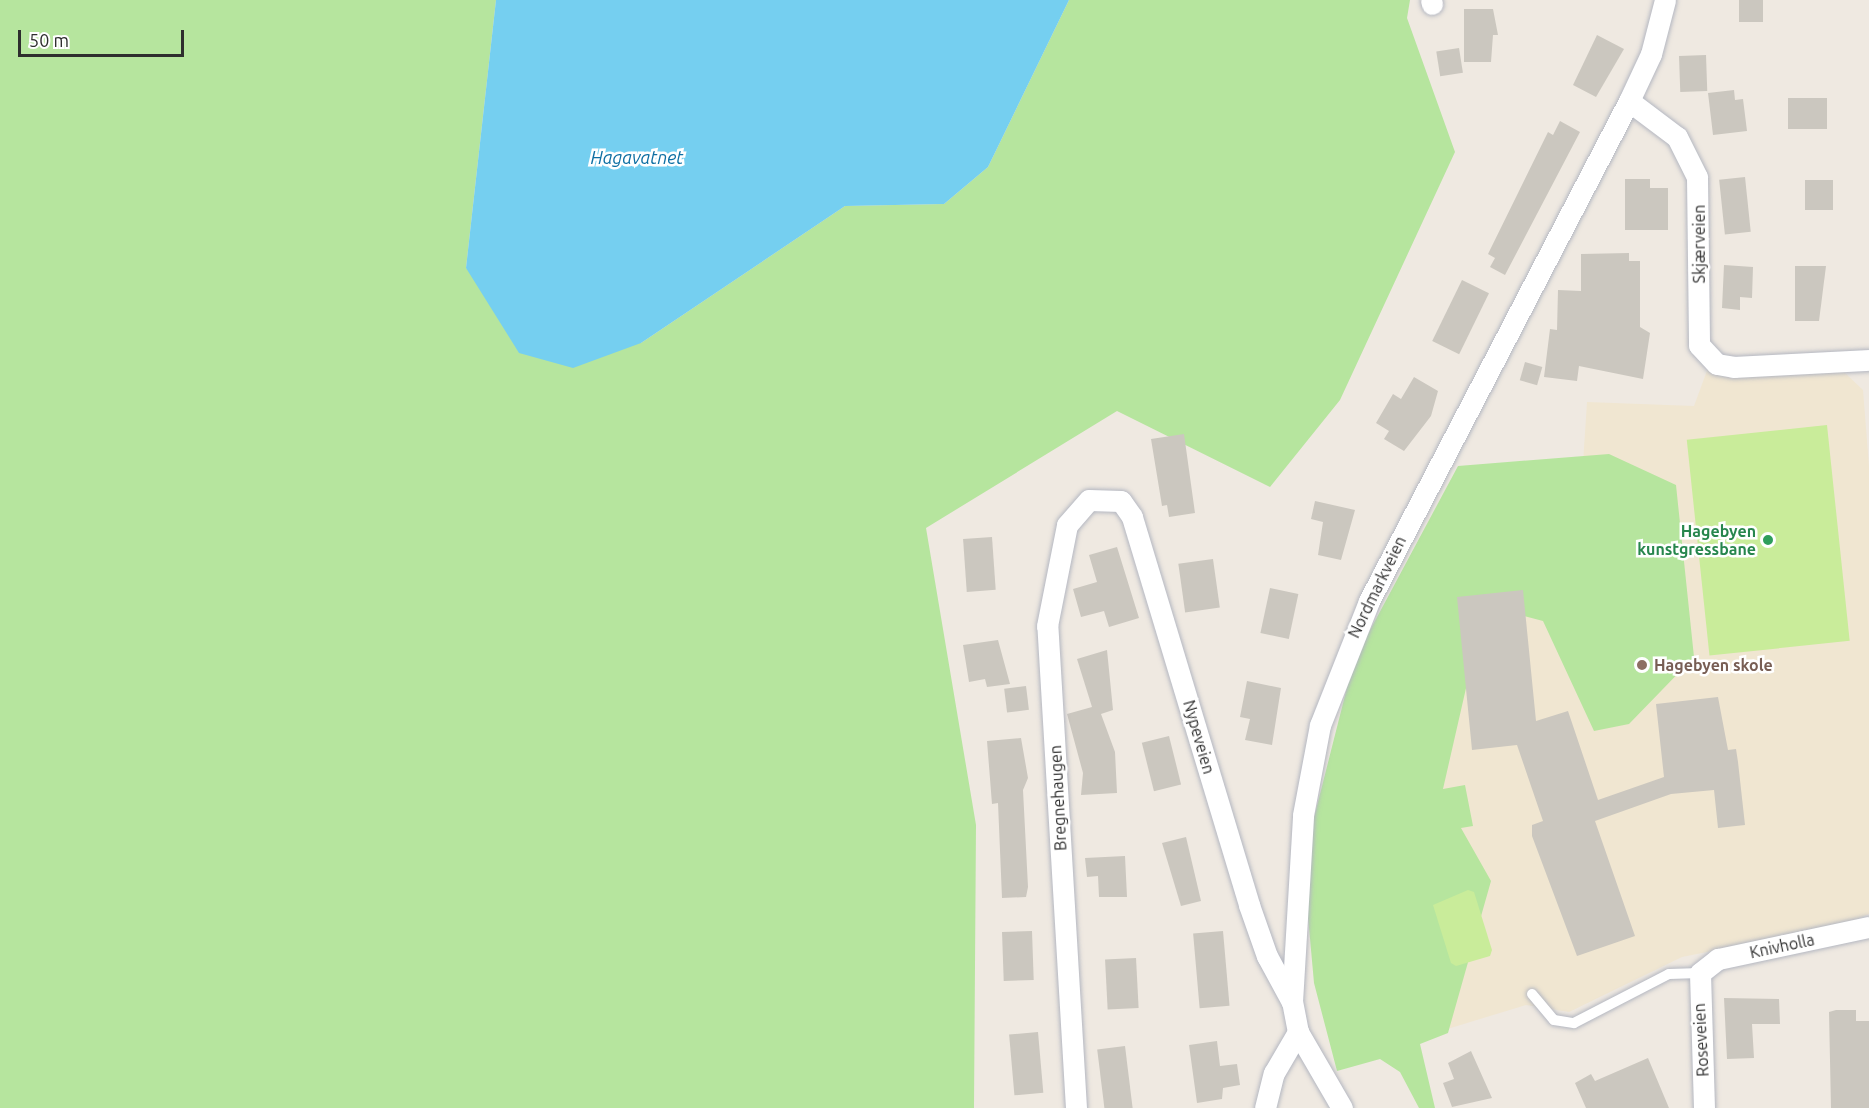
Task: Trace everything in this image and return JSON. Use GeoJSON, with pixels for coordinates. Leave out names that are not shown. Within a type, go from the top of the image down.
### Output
{"type":"FeatureCollection","features":[{"type":"Feature","properties":{"kind":"street"},"geometry":{"type":"LineString","coordinates":[[1629,101],[1651,54],[1665,0]]}},
{"type":"Feature","properties":{"kind":"street","name":"Skjærveien"},"geometry":{"type":"LineString","coordinates":[[1629,101],[1677,137],[1697,177],[1696,332],[1706,356],[1734,367],[1869,360]]}},
{"type":"Feature","properties":{"kind":"street","name":"Nordmarkveien"},"geometry":{"type":"LineString","coordinates":[[1342,1108],[1298,1032],[1292,1002],[1303,815],[1333,681],[1403,533],[1629,101]]}},
{"type":"Feature","properties":{"kind":"street","name":"Nypeveien"},"geometry":{"type":"LineString","coordinates":[[1089,500],[1120,501],[1132,517],[1249,905],[1267,956],[1292,1002]]}},
{"type":"Feature","properties":{"kind":"street","name":"Bregnehaugen"},"geometry":{"type":"LineString","coordinates":[[1076,1108],[1047,626],[1064,534],[1076,510],[1089,500]]}},
{"type":"Feature","properties":{"kind":"street","name":"Knivholla"},"geometry":{"type":"LineString","coordinates":[[1700,972],[1718,960],[1869,927]]}},
{"type":"Feature","properties":{"kind":"street","name":"Roseveien"},"geometry":{"type":"LineString","coordinates":[[1700,972],[1704,1108]]}},
{"type":"Feature","properties":{"kind":"street"},"geometry":{"type":"LineString","coordinates":[[1265,1108],[1275,1073],[1298,1032]]}},
{"type":"Feature","properties":{"kind":"lane"},"geometry":{"type":"LineString","coordinates":[[1532,994],[1554,1020],[1574,1023],[1669,974],[1700,972]]}},
{"type":"Feature","properties":{"kind":"shaded area","name":"Hagebyen skole"},"geometry":{"type":"Polygon","coordinates":[[[1708,368],[1843,371],[1863,390],[1869,466],[1869,914],[1846,924],[1682,957],[1569,1012],[1526,1005],[1431,1034],[1452,557],[1581,494],[1587,402],[1694,406],[1708,368]]]}},
{"type":"Feature","properties":{"kind":"green space"},"geometry":{"type":"Polygon","coordinates":[[[0,0],[496,0],[466,268],[641,343],[845,206],[944,204],[988,167],[1069,0],[1410,0],[1407,18],[1455,152],[1340,400],[1270,487],[1117,411],[926,528],[976,825],[974,1108],[0,1108],[0,0]]]}},
{"type":"Feature","properties":{"kind":"green space","name":"Hagebyen kunstgressbane"},"geometry":{"type":"Polygon","coordinates":[[[1827,425],[1850,641],[1709,656],[1687,440],[1827,425]]]}},
{"type":"Feature","properties":{"kind":"green space"},"geometry":{"type":"Polygon","coordinates":[[[1609,454],[1676,485],[1694,657],[1629,724],[1594,731],[1543,621],[1498,609],[1477,640],[1443,789],[1465,785],[1473,826],[1461,828],[1491,881],[1448,1033],[1420,1044],[1435,1108],[1419,1108],[1400,1072],[1380,1059],[1337,1071],[1314,983],[1303,861],[1354,660],[1458,466],[1609,454]]]}},
{"type":"Feature","properties":{"kind":"green space"},"geometry":{"type":"Polygon","coordinates":[[[1468,890],[1474,892],[1492,950],[1490,956],[1456,966],[1451,963],[1433,905],[1468,890]]]}},
{"type":"Feature","properties":{"kind":"water","name":"Hagavatnet"},"geometry":{"type":"Polygon","coordinates":[[[496,0],[1069,0],[988,167],[944,204],[845,206],[641,343],[573,368],[519,353],[466,268],[496,0]]]}},
{"type":"Feature","properties":{"kind":"building"},"geometry":{"type":"Polygon","coordinates":[[[1739,0],[1763,0],[1763,22],[1739,22],[1739,0]]]}},
{"type":"Feature","properties":{"kind":"building"},"geometry":{"type":"Polygon","coordinates":[[[1464,9],[1493,9],[1498,35],[1493,35],[1491,62],[1464,62],[1464,9]]]}},
{"type":"Feature","properties":{"kind":"building"},"geometry":{"type":"Polygon","coordinates":[[[1597,35],[1624,49],[1596,97],[1573,85],[1597,35]]]}},
{"type":"Feature","properties":{"kind":"building"},"geometry":{"type":"Polygon","coordinates":[[[1459,48],[1463,73],[1440,76],[1436,52],[1459,48]]]}},
{"type":"Feature","properties":{"kind":"building"},"geometry":{"type":"Polygon","coordinates":[[[1706,55],[1707,91],[1680,92],[1679,56],[1706,55]]]}},
{"type":"Feature","properties":{"kind":"building"},"geometry":{"type":"Polygon","coordinates":[[[1734,90],[1735,100],[1743,99],[1747,131],[1713,135],[1708,93],[1734,90]]]}},
{"type":"Feature","properties":{"kind":"building"},"geometry":{"type":"Polygon","coordinates":[[[1788,98],[1827,98],[1827,129],[1788,129],[1788,98]]]}},
{"type":"Feature","properties":{"kind":"building"},"geometry":{"type":"Polygon","coordinates":[[[1560,121],[1580,132],[1505,275],[1490,267],[1495,258],[1488,254],[1548,132],[1553,135],[1560,121]]]}},
{"type":"Feature","properties":{"kind":"building"},"geometry":{"type":"Polygon","coordinates":[[[1745,177],[1751,232],[1725,234],[1719,180],[1745,177]]]}},
{"type":"Feature","properties":{"kind":"building"},"geometry":{"type":"Polygon","coordinates":[[[1625,179],[1650,179],[1650,188],[1668,188],[1668,230],[1625,230],[1625,179]]]}},
{"type":"Feature","properties":{"kind":"building"},"geometry":{"type":"Polygon","coordinates":[[[1805,180],[1833,180],[1833,210],[1805,210],[1805,180]]]}},
{"type":"Feature","properties":{"kind":"building"},"geometry":{"type":"Polygon","coordinates":[[[1629,253],[1629,261],[1640,261],[1640,327],[1650,333],[1643,379],[1579,366],[1577,381],[1544,377],[1550,329],[1557,330],[1558,290],[1581,291],[1581,254],[1629,253]]]}},
{"type":"Feature","properties":{"kind":"building"},"geometry":{"type":"Polygon","coordinates":[[[1724,265],[1753,267],[1752,298],[1740,297],[1740,310],[1722,308],[1724,265]]]}},
{"type":"Feature","properties":{"kind":"building"},"geometry":{"type":"Polygon","coordinates":[[[1795,266],[1826,266],[1819,321],[1795,321],[1795,266]]]}},
{"type":"Feature","properties":{"kind":"building"},"geometry":{"type":"Polygon","coordinates":[[[1462,280],[1489,293],[1459,354],[1432,341],[1462,280]]]}},
{"type":"Feature","properties":{"kind":"building"},"geometry":{"type":"Polygon","coordinates":[[[1525,362],[1542,367],[1537,385],[1520,380],[1525,362]]]}},
{"type":"Feature","properties":{"kind":"building"},"geometry":{"type":"Polygon","coordinates":[[[1414,377],[1438,391],[1431,416],[1404,451],[1384,439],[1389,431],[1376,423],[1393,394],[1401,399],[1414,377]]]}},
{"type":"Feature","properties":{"kind":"building"},"geometry":{"type":"Polygon","coordinates":[[[1184,434],[1195,513],[1169,517],[1167,505],[1162,506],[1151,439],[1184,434]]]}},
{"type":"Feature","properties":{"kind":"building"},"geometry":{"type":"Polygon","coordinates":[[[1315,501],[1355,510],[1341,560],[1318,555],[1323,522],[1311,519],[1315,501]]]}},
{"type":"Feature","properties":{"kind":"building"},"geometry":{"type":"Polygon","coordinates":[[[992,537],[996,590],[967,592],[963,539],[992,537]]]}},
{"type":"Feature","properties":{"kind":"building"},"geometry":{"type":"Polygon","coordinates":[[[1117,547],[1139,618],[1109,627],[1104,611],[1081,617],[1073,589],[1097,582],[1089,555],[1117,547]]]}},
{"type":"Feature","properties":{"kind":"building"},"geometry":{"type":"Polygon","coordinates":[[[1213,559],[1220,608],[1185,612],[1178,564],[1213,559]]]}},
{"type":"Feature","properties":{"kind":"building"},"geometry":{"type":"Polygon","coordinates":[[[1270,588],[1298,594],[1289,639],[1260,633],[1270,588]]]}},
{"type":"Feature","properties":{"kind":"building"},"geometry":{"type":"Polygon","coordinates":[[[1523,590],[1536,721],[1568,711],[1598,800],[1664,777],[1656,704],[1718,697],[1728,750],[1736,749],[1738,762],[1745,825],[1718,828],[1714,790],[1671,794],[1595,821],[1635,936],[1577,956],[1532,836],[1532,825],[1543,821],[1517,745],[1472,750],[1457,597],[1523,590]]]}},
{"type":"Feature","properties":{"kind":"building"},"geometry":{"type":"Polygon","coordinates":[[[998,640],[1010,684],[987,687],[985,679],[969,682],[963,645],[998,640]]]}},
{"type":"Feature","properties":{"kind":"building"},"geometry":{"type":"Polygon","coordinates":[[[1107,650],[1113,710],[1101,714],[1115,752],[1117,793],[1081,795],[1083,773],[1067,714],[1092,707],[1077,659],[1107,650]]]}},
{"type":"Feature","properties":{"kind":"building"},"geometry":{"type":"Polygon","coordinates":[[[1247,681],[1281,688],[1272,745],[1245,740],[1250,719],[1240,717],[1247,681]]]}},
{"type":"Feature","properties":{"kind":"building"},"geometry":{"type":"Polygon","coordinates":[[[1026,686],[1029,710],[1007,713],[1004,689],[1026,686]]]}},
{"type":"Feature","properties":{"kind":"building"},"geometry":{"type":"Polygon","coordinates":[[[1169,736],[1181,785],[1154,791],[1142,743],[1169,736]]]}},
{"type":"Feature","properties":{"kind":"building"},"geometry":{"type":"Polygon","coordinates":[[[1021,738],[1028,778],[1023,790],[1028,887],[1026,897],[1002,898],[998,803],[992,804],[987,741],[1021,738]]]}},
{"type":"Feature","properties":{"kind":"building"},"geometry":{"type":"Polygon","coordinates":[[[1186,837],[1201,901],[1181,906],[1162,843],[1186,837]]]}},
{"type":"Feature","properties":{"kind":"building"},"geometry":{"type":"Polygon","coordinates":[[[1125,856],[1127,897],[1099,897],[1098,876],[1087,877],[1085,858],[1125,856]]]}},
{"type":"Feature","properties":{"kind":"building"},"geometry":{"type":"Polygon","coordinates":[[[1032,931],[1034,980],[1004,981],[1002,932],[1032,931]]]}},
{"type":"Feature","properties":{"kind":"building"},"geometry":{"type":"Polygon","coordinates":[[[1223,931],[1230,1006],[1200,1008],[1193,934],[1223,931]]]}},
{"type":"Feature","properties":{"kind":"building"},"geometry":{"type":"Polygon","coordinates":[[[1136,958],[1139,1008],[1108,1010],[1105,960],[1136,958]]]}},
{"type":"Feature","properties":{"kind":"building"},"geometry":{"type":"Polygon","coordinates":[[[1724,998],[1779,999],[1780,1024],[1752,1024],[1754,1058],[1727,1059],[1724,998]]]}},
{"type":"Feature","properties":{"kind":"building"},"geometry":{"type":"Polygon","coordinates":[[[1856,1010],[1856,1021],[1869,1021],[1869,1108],[1831,1108],[1829,1012],[1856,1010]]]}},
{"type":"Feature","properties":{"kind":"building"},"geometry":{"type":"Polygon","coordinates":[[[1038,1032],[1043,1093],[1014,1095],[1009,1035],[1038,1032]]]}},
{"type":"Feature","properties":{"kind":"building"},"geometry":{"type":"Polygon","coordinates":[[[1217,1041],[1220,1066],[1237,1064],[1240,1085],[1223,1088],[1222,1099],[1197,1103],[1189,1045],[1217,1041]]]}},
{"type":"Feature","properties":{"kind":"building"},"geometry":{"type":"Polygon","coordinates":[[[1125,1046],[1133,1108],[1104,1108],[1097,1049],[1125,1046]]]}},
{"type":"Feature","properties":{"kind":"building"},"geometry":{"type":"Polygon","coordinates":[[[1471,1051],[1492,1098],[1452,1107],[1443,1083],[1454,1079],[1448,1063],[1471,1051]]]}},
{"type":"Feature","properties":{"kind":"building"},"geometry":{"type":"Polygon","coordinates":[[[1648,1058],[1669,1108],[1586,1108],[1575,1083],[1591,1074],[1595,1081],[1648,1058]]]}},
{"type":"Feature","properties":{"kind":"place","name":"Hagebyen kunstgressbane"},"geometry":{"type":"Point","coordinates":[1768,540]}},
{"type":"Feature","properties":{"kind":"place","name":"Hagebyen skole"},"geometry":{"type":"Point","coordinates":[1642,665]}}]}
